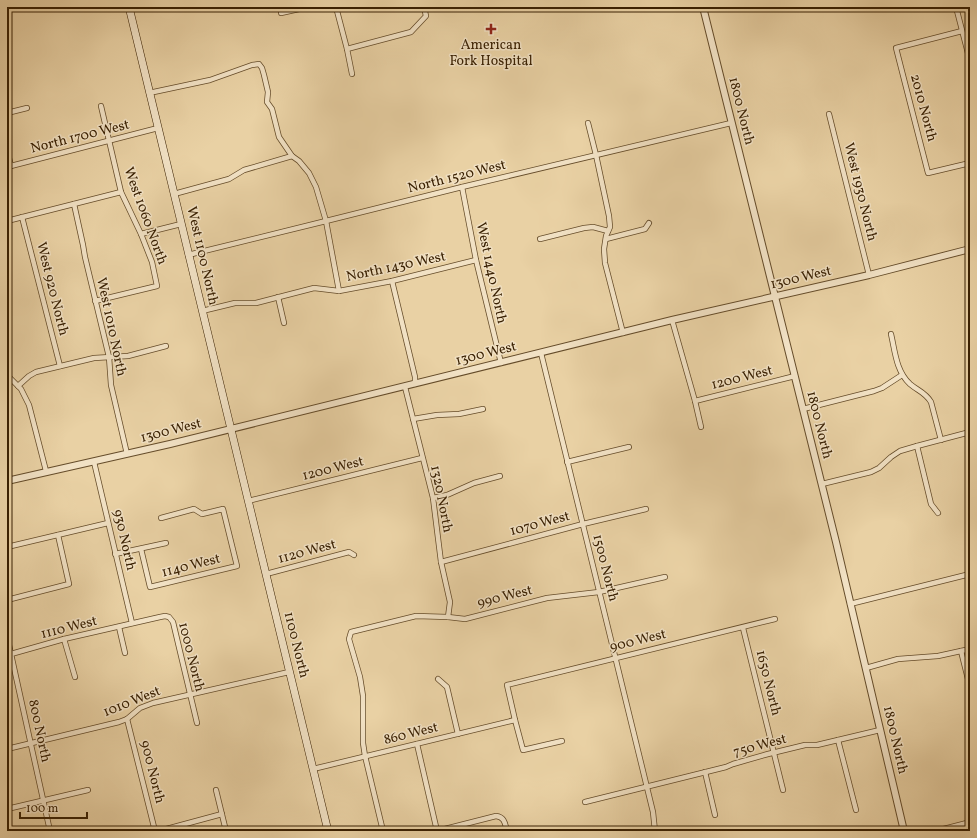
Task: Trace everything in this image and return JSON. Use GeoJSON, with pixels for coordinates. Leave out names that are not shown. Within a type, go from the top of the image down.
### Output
{"type":"FeatureCollection","features":[{"type":"Feature","properties":{"kind":"main road","name":"West 1100 North"},"geometry":{"type":"LineString","coordinates":[[129,7],[239,464]]}},
{"type":"Feature","properties":{"kind":"main road","name":"1100 North"},"geometry":{"type":"LineString","coordinates":[[239,464],[328,831]]}},
{"type":"Feature","properties":{"kind":"street"},"geometry":{"type":"LineString","coordinates":[[281,13],[308,7]]}},
{"type":"Feature","properties":{"kind":"street"},"geometry":{"type":"LineString","coordinates":[[336,7],[352,74]]}},
{"type":"Feature","properties":{"kind":"street"},"geometry":{"type":"LineString","coordinates":[[347,49],[411,32],[426,16],[424,7]]}},
{"type":"Feature","properties":{"kind":"street","name":"1800 North"},"geometry":{"type":"LineString","coordinates":[[703,7],[774,297],[822,484],[904,831]]}},
{"type":"Feature","properties":{"kind":"street"},"geometry":{"type":"LineString","coordinates":[[956,7],[970,61]]}},
{"type":"Feature","properties":{"kind":"street","name":"2010 North"},"geometry":{"type":"LineString","coordinates":[[962,31],[896,48],[928,174],[970,163]]}},
{"type":"Feature","properties":{"kind":"street"},"geometry":{"type":"LineString","coordinates":[[149,93],[210,80],[252,65],[259,64],[262,68],[268,92],[267,102],[272,109],[279,137],[292,156],[309,172],[316,187],[326,221],[339,291]]}},
{"type":"Feature","properties":{"kind":"street","name":"West 1060 North"},"geometry":{"type":"LineString","coordinates":[[95,301],[157,286],[152,262],[141,234],[121,192],[101,106]]}},
{"type":"Feature","properties":{"kind":"street"},"geometry":{"type":"LineString","coordinates":[[7,113],[27,108]]}},
{"type":"Feature","properties":{"kind":"street","name":"West 1930 North"},"geometry":{"type":"LineString","coordinates":[[829,114],[869,275]]}},
{"type":"Feature","properties":{"kind":"street"},"geometry":{"type":"LineString","coordinates":[[588,123],[609,216],[610,227],[604,249],[605,263],[623,333]]}},
{"type":"Feature","properties":{"kind":"street","name":"North 1520 West"},"geometry":{"type":"LineString","coordinates":[[188,255],[462,187],[731,123]]}},
{"type":"Feature","properties":{"kind":"street","name":"North 1700 West"},"geometry":{"type":"LineString","coordinates":[[9,166],[158,128]]}},
{"type":"Feature","properties":{"kind":"street"},"geometry":{"type":"LineString","coordinates":[[7,150],[9,166]]}},
{"type":"Feature","properties":{"kind":"street"},"geometry":{"type":"LineString","coordinates":[[174,194],[229,179],[244,170],[292,156]]}},
{"type":"Feature","properties":{"kind":"street","name":"West 1440 North"},"geometry":{"type":"LineString","coordinates":[[462,187],[476,260],[501,363]]}},
{"type":"Feature","properties":{"kind":"street"},"geometry":{"type":"LineString","coordinates":[[7,221],[121,192]]}},
{"type":"Feature","properties":{"kind":"street","name":"West 1010 North"},"geometry":{"type":"LineString","coordinates":[[74,204],[109,357],[111,385],[127,454]]}},
{"type":"Feature","properties":{"kind":"street","name":"West 920 North"},"geometry":{"type":"LineString","coordinates":[[22,217],[60,366]]}},
{"type":"Feature","properties":{"kind":"street"},"geometry":{"type":"LineString","coordinates":[[606,239],[645,229],[649,223]]}},
{"type":"Feature","properties":{"kind":"street"},"geometry":{"type":"LineString","coordinates":[[141,234],[181,224]]}},
{"type":"Feature","properties":{"kind":"street"},"geometry":{"type":"LineString","coordinates":[[540,239],[584,228],[593,227],[608,231]]}},
{"type":"Feature","properties":{"kind":"street","name":"1300 West"},"geometry":{"type":"LineString","coordinates":[[7,481],[46,471],[94,462],[405,387],[672,320],[869,275],[970,250]]}},
{"type":"Feature","properties":{"kind":"street","name":"North 1430 West"},"geometry":{"type":"LineString","coordinates":[[202,311],[234,303],[256,303],[314,288],[339,291],[392,281],[476,260]]}},
{"type":"Feature","properties":{"kind":"street"},"geometry":{"type":"LineString","coordinates":[[392,281],[415,377],[415,384]]}},
{"type":"Feature","properties":{"kind":"street"},"geometry":{"type":"LineString","coordinates":[[278,297],[284,323]]}},
{"type":"Feature","properties":{"kind":"street"},"geometry":{"type":"LineString","coordinates":[[672,320],[701,427]]}},
{"type":"Feature","properties":{"kind":"street"},"geometry":{"type":"LineString","coordinates":[[891,334],[898,366],[902,375],[908,383],[928,397],[941,440]]}},
{"type":"Feature","properties":{"kind":"street"},"geometry":{"type":"LineString","coordinates":[[18,386],[36,372],[94,358],[128,356],[166,346]]}},
{"type":"Feature","properties":{"kind":"street","name":"1500 North"},"geometry":{"type":"LineString","coordinates":[[540,353],[616,658],[653,812],[655,831]]}},
{"type":"Feature","properties":{"kind":"street"},"geometry":{"type":"LineString","coordinates":[[7,372],[9,377],[21,389],[29,405],[46,471]]}},
{"type":"Feature","properties":{"kind":"street"},"geometry":{"type":"LineString","coordinates":[[803,409],[874,391],[882,388],[902,375]]}},
{"type":"Feature","properties":{"kind":"street","name":"1200 West"},"geometry":{"type":"LineString","coordinates":[[695,401],[795,376]]}},
{"type":"Feature","properties":{"kind":"street","name":"1320 North"},"geometry":{"type":"LineString","coordinates":[[405,387],[433,498],[440,562],[450,602],[448,617]]}},
{"type":"Feature","properties":{"kind":"street"},"geometry":{"type":"LineString","coordinates":[[413,419],[437,415],[460,414],[483,409]]}},
{"type":"Feature","properties":{"kind":"street"},"geometry":{"type":"LineString","coordinates":[[822,484],[871,472],[879,468],[900,451],[970,432]]}},
{"type":"Feature","properties":{"kind":"street"},"geometry":{"type":"LineString","coordinates":[[917,446],[931,504],[938,513]]}},
{"type":"Feature","properties":{"kind":"street"},"geometry":{"type":"LineString","coordinates":[[567,462],[629,447]]}},
{"type":"Feature","properties":{"kind":"street","name":"1200 West"},"geometry":{"type":"LineString","coordinates":[[248,501],[422,458]]}},
{"type":"Feature","properties":{"kind":"street","name":"930 North"},"geometry":{"type":"LineString","coordinates":[[94,462],[132,623]]}},
{"type":"Feature","properties":{"kind":"street"},"geometry":{"type":"LineString","coordinates":[[433,498],[447,496],[474,483],[500,476]]}},
{"type":"Feature","properties":{"kind":"street","name":"1140 West"},"geometry":{"type":"LineString","coordinates":[[141,549],[150,587],[237,566],[223,509],[202,514],[194,509],[161,518]]}},
{"type":"Feature","properties":{"kind":"street","name":"1070 West"},"geometry":{"type":"LineString","coordinates":[[440,562],[646,509]]}},
{"type":"Feature","properties":{"kind":"street"},"geometry":{"type":"LineString","coordinates":[[7,547],[108,523]]}},
{"type":"Feature","properties":{"kind":"street"},"geometry":{"type":"LineString","coordinates":[[7,600],[70,584],[58,535]]}},
{"type":"Feature","properties":{"kind":"street"},"geometry":{"type":"LineString","coordinates":[[115,554],[166,543]]}},
{"type":"Feature","properties":{"kind":"street","name":"1120 West"},"geometry":{"type":"LineString","coordinates":[[266,574],[349,552],[354,555]]}},
{"type":"Feature","properties":{"kind":"street"},"geometry":{"type":"LineString","coordinates":[[850,604],[970,574]]}},
{"type":"Feature","properties":{"kind":"street","name":"990 West"},"geometry":{"type":"LineString","coordinates":[[365,756],[360,677],[350,639],[351,632],[416,616],[465,619],[547,598],[599,592],[665,577]]}},
{"type":"Feature","properties":{"kind":"street","name":"1000 North"},"geometry":{"type":"LineString","coordinates":[[148,620],[165,616],[169,617],[173,622],[197,723]]}},
{"type":"Feature","properties":{"kind":"street","name":"900 West"},"geometry":{"type":"LineString","coordinates":[[515,720],[507,685],[775,619]]}},
{"type":"Feature","properties":{"kind":"street","name":"1110 West"},"geometry":{"type":"LineString","coordinates":[[11,654],[148,620]]}},
{"type":"Feature","properties":{"kind":"street"},"geometry":{"type":"LineString","coordinates":[[119,627],[125,653]]}},
{"type":"Feature","properties":{"kind":"street","name":"1650 North"},"geometry":{"type":"LineString","coordinates":[[743,628],[783,790]]}},
{"type":"Feature","properties":{"kind":"street","name":"800 North"},"geometry":{"type":"LineString","coordinates":[[7,636],[50,831]]}},
{"type":"Feature","properties":{"kind":"street"},"geometry":{"type":"LineString","coordinates":[[64,640],[75,677]]}},
{"type":"Feature","properties":{"kind":"street"},"geometry":{"type":"LineString","coordinates":[[866,668],[898,660],[938,656],[970,649]]}},
{"type":"Feature","properties":{"kind":"street"},"geometry":{"type":"LineString","coordinates":[[962,651],[970,687]]}},
{"type":"Feature","properties":{"kind":"street","name":"1010 West"},"geometry":{"type":"LineString","coordinates":[[7,749],[119,722],[127,719],[140,708],[153,703],[289,672]]}},
{"type":"Feature","properties":{"kind":"street"},"geometry":{"type":"LineString","coordinates":[[438,678],[447,688],[458,734]]}},
{"type":"Feature","properties":{"kind":"street","name":"900 North"},"geometry":{"type":"LineString","coordinates":[[127,719],[155,831]]}},
{"type":"Feature","properties":{"kind":"street"},"geometry":{"type":"LineString","coordinates":[[515,720],[523,750],[562,741]]}},
{"type":"Feature","properties":{"kind":"street","name":"860 West"},"geometry":{"type":"LineString","coordinates":[[313,769],[515,720]]}},
{"type":"Feature","properties":{"kind":"street","name":"750 West"},"geometry":{"type":"LineString","coordinates":[[585,802],[726,767],[774,752],[805,745],[817,745],[880,730]]}},
{"type":"Feature","properties":{"kind":"street"},"geometry":{"type":"LineString","coordinates":[[838,740],[856,810]]}},
{"type":"Feature","properties":{"kind":"street"},"geometry":{"type":"LineString","coordinates":[[417,744],[437,831],[496,816],[501,817],[504,821],[506,831]]}},
{"type":"Feature","properties":{"kind":"street"},"geometry":{"type":"LineString","coordinates":[[365,756],[383,831]]}},
{"type":"Feature","properties":{"kind":"street"},"geometry":{"type":"LineString","coordinates":[[706,772],[715,815]]}},
{"type":"Feature","properties":{"kind":"street"},"geometry":{"type":"LineString","coordinates":[[7,809],[88,790]]}},
{"type":"Feature","properties":{"kind":"street"},"geometry":{"type":"LineString","coordinates":[[216,790],[226,831]]}},
{"type":"Feature","properties":{"kind":"street"},"geometry":{"type":"LineString","coordinates":[[158,831],[222,814]]}},
{"type":"Feature","properties":{"kind":"street"},"geometry":{"type":"LineString","coordinates":[[939,831],[970,823]]}},
{"type":"Feature","properties":{"kind":"place","name":"American Fork Hospital"},"geometry":{"type":"Point","coordinates":[491,29]}}]}
